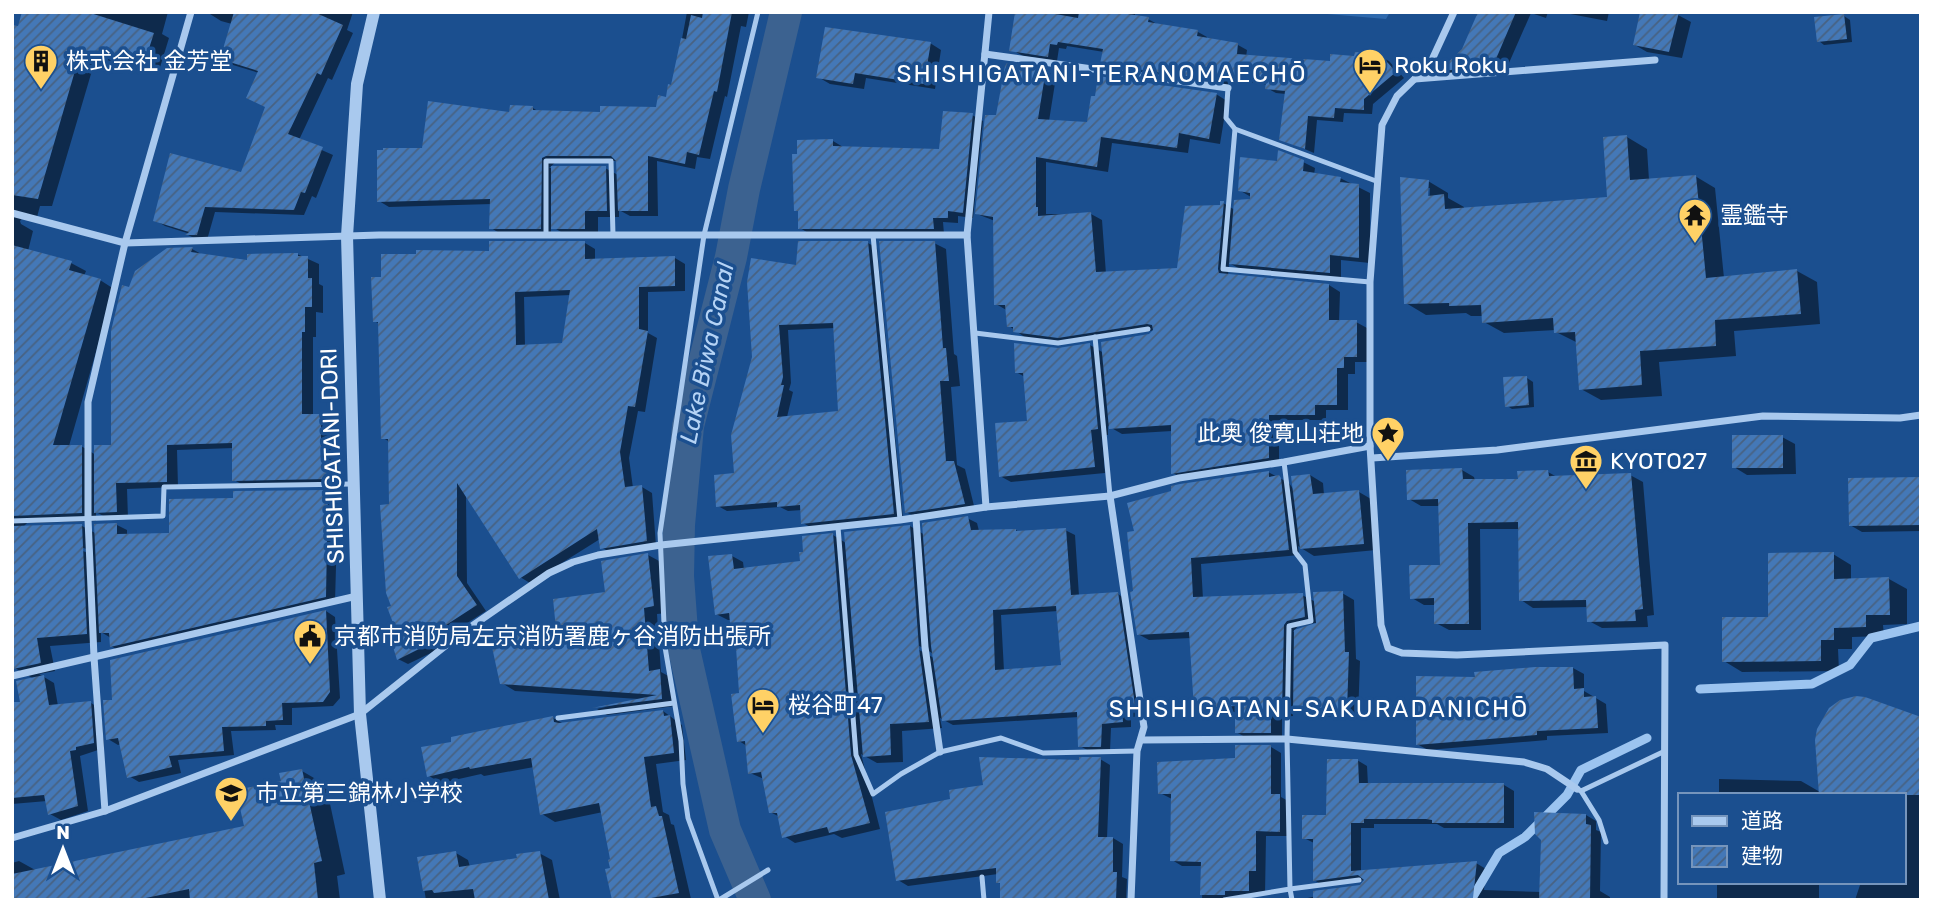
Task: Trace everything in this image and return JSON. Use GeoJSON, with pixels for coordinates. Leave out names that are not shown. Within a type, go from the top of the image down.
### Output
{"type":"FeatureCollection","features":[{"type":"Feature","properties":{"kind":"street"},"geometry":{"type":"LineString","coordinates":[[104,811],[88,519],[88,402],[125,243],[191,12]]}},
{"type":"Feature","properties":{"kind":"street","name":"SHISHIGATANI-DORI"},"geometry":{"type":"LineString","coordinates":[[374,12],[357,84],[347,236],[360,714],[380,900]]}},
{"type":"Feature","properties":{"kind":"street"},"geometry":{"type":"LineString","coordinates":[[986,507],[967,235],[989,12]]}},
{"type":"Feature","properties":{"kind":"street"},"geometry":{"type":"LineString","coordinates":[[1454,12],[1430,64],[1397,96],[1382,125],[1370,282],[1370,446],[1381,625],[1388,648],[1402,653],[1457,655],[1665,645],[1664,900]]}},
{"type":"Feature","properties":{"kind":"street"},"geometry":{"type":"LineString","coordinates":[[985,54],[1228,88]]}},
{"type":"Feature","properties":{"kind":"street"},"geometry":{"type":"LineString","coordinates":[[1414,79],[1655,60]]}},
{"type":"Feature","properties":{"kind":"street"},"geometry":{"type":"LineString","coordinates":[[12,212],[125,243],[347,236],[967,235]]}},
{"type":"Feature","properties":{"kind":"street"},"geometry":{"type":"LineString","coordinates":[[1372,458],[1497,450],[1763,415],[1900,418],[1921,415]]}},
{"type":"Feature","properties":{"kind":"street"},"geometry":{"type":"LineString","coordinates":[[12,838],[104,811],[360,714],[459,635],[549,573],[573,562],[598,555],[664,545],[900,520],[986,507],[1110,496],[1179,478],[1370,446]]}},
{"type":"Feature","properties":{"kind":"street"},"geometry":{"type":"LineString","coordinates":[[1110,496],[1144,727],[1138,751],[1131,900]]}},
{"type":"Feature","properties":{"kind":"street"},"geometry":{"type":"LineString","coordinates":[[916,518],[925,647],[940,752]]}},
{"type":"Feature","properties":{"kind":"street"},"geometry":{"type":"LineString","coordinates":[[12,676],[357,596]]}},
{"type":"Feature","properties":{"kind":"street"},"geometry":{"type":"LineString","coordinates":[[1141,740],[1287,739],[1524,762],[1547,769],[1579,790]]}},
{"type":"Feature","properties":{"kind":"lane"},"geometry":{"type":"LineString","coordinates":[[758,12],[704,235],[660,533],[664,545],[665,647],[681,741],[682,784],[688,818],[719,900],[768,870]]}},
{"type":"Feature","properties":{"kind":"lane"},"geometry":{"type":"LineString","coordinates":[[1228,88],[1226,118],[1235,129],[1376,181]]}},
{"type":"Feature","properties":{"kind":"lane"},"geometry":{"type":"LineString","coordinates":[[1235,129],[1223,269],[1370,282]]}},
{"type":"Feature","properties":{"kind":"lane"},"geometry":{"type":"LineString","coordinates":[[546,235],[546,162],[611,162],[613,235]]}},
{"type":"Feature","properties":{"kind":"lane"},"geometry":{"type":"LineString","coordinates":[[873,235],[900,520]]}},
{"type":"Feature","properties":{"kind":"lane"},"geometry":{"type":"LineString","coordinates":[[975,332],[1058,343],[1148,330]]}},
{"type":"Feature","properties":{"kind":"lane"},"geometry":{"type":"LineString","coordinates":[[1095,337],[1110,496]]}},
{"type":"Feature","properties":{"kind":"lane"},"geometry":{"type":"LineString","coordinates":[[1284,462],[1295,552],[1305,565],[1311,621],[1290,626],[1287,739],[1292,900]]}},
{"type":"Feature","properties":{"kind":"lane"},"geometry":{"type":"LineString","coordinates":[[12,521],[163,516],[164,487],[354,484]]}},
{"type":"Feature","properties":{"kind":"lane"},"geometry":{"type":"LineString","coordinates":[[838,527],[856,755],[873,794],[940,752],[1001,738],[1043,753],[1138,751]]}},
{"type":"Feature","properties":{"kind":"lane"},"geometry":{"type":"LineString","coordinates":[[558,719],[674,703]]}},
{"type":"Feature","properties":{"kind":"lane"},"geometry":{"type":"LineString","coordinates":[[1606,842],[1600,820],[1579,790],[1665,751]]}},
{"type":"Feature","properties":{"kind":"lane"},"geometry":{"type":"LineString","coordinates":[[982,877],[984,900]]}},
{"type":"Feature","properties":{"kind":"lane"},"geometry":{"type":"LineString","coordinates":[[1224,900],[1290,888],[1359,880]]}},
{"type":"Feature","properties":{"kind":"green space"},"geometry":{"type":"Polygon","coordinates":[[[1304,12],[1390,12],[1386,19],[1304,12]]]}},
{"type":"Feature","properties":{"kind":"building","name":"株式会社 金芳堂"},"geometry":{"type":"Polygon","coordinates":[[[22,12],[87,12],[154,33],[143,67],[81,50],[38,199],[12,195],[12,25],[18,26],[22,12]]]}},
{"type":"Feature","properties":{"kind":"building"},"geometry":{"type":"Polygon","coordinates":[[[234,12],[314,12],[343,25],[321,75],[317,73],[288,134],[323,147],[305,193],[301,192],[294,210],[205,207],[197,235],[185,235],[189,232],[153,221],[170,153],[241,172],[265,107],[246,98],[258,71],[220,59],[234,12]]]}},
{"type":"Feature","properties":{"kind":"building"},"geometry":{"type":"Polygon","coordinates":[[[703,12],[732,12],[717,92],[714,91],[699,155],[687,152],[685,164],[648,156],[648,211],[618,211],[616,161],[611,156],[542,158],[541,229],[489,229],[490,199],[377,202],[377,150],[422,148],[428,101],[509,112],[510,105],[533,106],[533,110],[600,112],[600,106],[656,107],[658,95],[666,97],[668,84],[671,85],[681,38],[686,39],[691,15],[702,18],[703,12]]]}},
{"type":"Feature","properties":{"kind":"building"},"geometry":{"type":"Polygon","coordinates":[[[1015,12],[1044,12],[1078,18],[1079,12],[1114,12],[1149,17],[1148,22],[1198,30],[1197,36],[1238,43],[1237,54],[1330,61],[1330,54],[1380,54],[1396,72],[1364,99],[1364,110],[1335,108],[1334,118],[1308,116],[1305,149],[1279,140],[1285,91],[1265,89],[1266,82],[1220,75],[1219,81],[1100,64],[1103,49],[1058,42],[1057,45],[1050,44],[1048,57],[1009,51],[1015,12]]]}},
{"type":"Feature","properties":{"kind":"building"},"geometry":{"type":"Polygon","coordinates":[[[1478,12],[1516,12],[1493,66],[1439,71],[1462,49],[1478,12]]]}},
{"type":"Feature","properties":{"kind":"building"},"geometry":{"type":"Polygon","coordinates":[[[1640,12],[1679,12],[1669,52],[1633,45],[1640,12]]]}},
{"type":"Feature","properties":{"kind":"building"},"geometry":{"type":"Polygon","coordinates":[[[1844,14],[1847,39],[1817,42],[1814,17],[1844,14]]]}},
{"type":"Feature","properties":{"kind":"building"},"geometry":{"type":"Polygon","coordinates":[[[825,27],[931,42],[924,84],[855,73],[853,84],[816,78],[825,27]]]}},
{"type":"Feature","properties":{"kind":"building"},"geometry":{"type":"Polygon","coordinates":[[[1007,63],[1046,69],[1038,119],[1087,122],[1091,96],[1095,96],[1098,76],[1217,93],[1209,139],[1179,133],[1177,148],[1101,137],[1097,167],[1036,157],[1038,216],[1091,212],[1096,272],[1177,268],[1185,206],[1220,205],[1220,201],[1224,201],[1219,273],[1329,284],[1329,320],[1357,320],[1357,357],[1344,357],[1344,368],[1337,368],[1337,405],[1315,405],[1315,415],[1269,415],[1269,458],[1171,474],[1171,425],[1109,429],[1101,342],[1149,334],[1153,330],[1152,325],[1058,338],[1013,332],[1013,327],[1007,327],[1005,305],[994,305],[993,217],[975,214],[985,115],[996,115],[1007,63]]]}},
{"type":"Feature","properties":{"kind":"building"},"geometry":{"type":"Polygon","coordinates":[[[943,111],[973,113],[963,213],[948,211],[948,218],[933,218],[934,229],[798,229],[798,211],[794,211],[792,154],[797,154],[797,140],[833,139],[833,146],[939,149],[943,111]]]}},
{"type":"Feature","properties":{"kind":"building"},"geometry":{"type":"Polygon","coordinates":[[[1627,135],[1630,180],[1696,175],[1706,278],[1797,269],[1801,314],[1715,320],[1716,346],[1640,351],[1642,385],[1579,390],[1575,332],[1554,333],[1553,318],[1482,323],[1481,305],[1404,304],[1400,177],[1429,180],[1428,196],[1444,194],[1445,209],[1607,197],[1603,137],[1627,135]]]}},
{"type":"Feature","properties":{"kind":"building"},"geometry":{"type":"Polygon","coordinates":[[[1278,150],[1304,160],[1303,171],[1341,177],[1340,182],[1359,184],[1359,258],[1330,255],[1330,273],[1229,264],[1234,200],[1250,199],[1250,193],[1238,191],[1240,157],[1277,161],[1278,150]]]}},
{"type":"Feature","properties":{"kind":"building"},"geometry":{"type":"Polygon","coordinates":[[[551,166],[606,166],[607,211],[585,211],[585,229],[551,229],[551,166]]]}},
{"type":"Feature","properties":{"kind":"building"},"geometry":{"type":"Polygon","coordinates":[[[489,241],[585,241],[585,259],[675,256],[675,286],[639,287],[639,329],[648,331],[635,407],[628,406],[620,452],[625,487],[642,485],[647,541],[600,549],[597,529],[519,579],[457,483],[457,576],[477,605],[443,627],[459,628],[397,660],[388,630],[395,628],[387,607],[391,606],[386,593],[380,505],[389,504],[388,439],[381,439],[378,322],[373,322],[371,277],[381,277],[381,254],[416,254],[416,250],[489,251],[489,241]],[[570,290],[515,292],[516,345],[562,343],[570,290]]]}},
{"type":"Feature","properties":{"kind":"building"},"geometry":{"type":"Polygon","coordinates":[[[798,241],[868,241],[894,514],[801,524],[800,505],[777,507],[777,502],[716,507],[714,475],[734,473],[731,435],[752,357],[747,282],[751,258],[796,265],[798,241]],[[833,323],[779,325],[783,377],[781,385],[784,385],[777,417],[838,411],[833,323]]]}},
{"type":"Feature","properties":{"kind":"building"},"geometry":{"type":"Polygon","coordinates":[[[879,241],[935,241],[943,348],[946,348],[949,381],[940,381],[946,461],[954,461],[965,504],[905,513],[879,241]]]}},
{"type":"Feature","properties":{"kind":"building"},"geometry":{"type":"Polygon","coordinates":[[[12,245],[72,261],[69,270],[101,279],[53,445],[82,445],[82,513],[12,516],[12,245]]]}},
{"type":"Feature","properties":{"kind":"building"},"geometry":{"type":"Polygon","coordinates":[[[193,247],[191,252],[247,260],[247,254],[298,253],[298,256],[308,256],[308,278],[312,278],[312,307],[305,307],[305,332],[302,332],[302,414],[321,414],[321,446],[327,446],[328,479],[232,481],[232,443],[167,445],[167,482],[116,483],[117,512],[94,513],[94,445],[111,445],[111,331],[122,285],[129,287],[135,271],[167,248],[193,247]]]}},
{"type":"Feature","properties":{"kind":"building"},"geometry":{"type":"Polygon","coordinates":[[[1014,343],[1058,348],[1090,343],[1098,429],[1091,430],[1095,467],[999,477],[995,423],[1027,421],[1023,373],[1015,373],[1014,343]]]}},
{"type":"Feature","properties":{"kind":"building"},"geometry":{"type":"Polygon","coordinates":[[[1527,376],[1529,405],[1505,407],[1503,377],[1527,376]]]}},
{"type":"Feature","properties":{"kind":"building"},"geometry":{"type":"Polygon","coordinates":[[[1732,435],[1783,435],[1783,468],[1732,468],[1732,435]]]}},
{"type":"Feature","properties":{"kind":"building"},"geometry":{"type":"Polygon","coordinates":[[[1462,468],[1463,479],[1518,479],[1517,471],[1548,470],[1549,476],[1631,473],[1643,609],[1635,610],[1636,621],[1587,622],[1586,600],[1519,601],[1518,522],[1468,523],[1469,624],[1434,624],[1434,598],[1410,599],[1409,565],[1440,565],[1438,499],[1407,500],[1406,470],[1462,468]]]}},
{"type":"Feature","properties":{"kind":"building"},"geometry":{"type":"Polygon","coordinates":[[[1269,471],[1269,477],[1279,475],[1281,478],[1289,550],[1191,558],[1193,597],[1303,593],[1305,617],[1287,621],[1284,625],[1282,711],[1271,712],[1271,733],[1235,733],[1235,706],[1194,709],[1189,632],[1137,635],[1130,592],[1133,591],[1127,532],[1134,531],[1127,503],[1171,491],[1171,486],[1269,471]]]}},
{"type":"Feature","properties":{"kind":"building"},"geometry":{"type":"Polygon","coordinates":[[[1310,474],[1313,494],[1359,490],[1364,544],[1300,549],[1291,476],[1310,474]]]}},
{"type":"Feature","properties":{"kind":"building"},"geometry":{"type":"Polygon","coordinates":[[[1921,477],[1921,525],[1849,526],[1848,478],[1921,477]]]}},
{"type":"Feature","properties":{"kind":"building"},"geometry":{"type":"Polygon","coordinates":[[[328,490],[326,597],[110,647],[109,633],[99,633],[94,524],[117,523],[117,534],[169,533],[169,499],[233,498],[233,491],[328,490]]]}},
{"type":"Feature","properties":{"kind":"building"},"geometry":{"type":"Polygon","coordinates":[[[968,516],[971,530],[1066,528],[1071,595],[1118,592],[1136,711],[1122,712],[1123,722],[1102,724],[1101,747],[1078,747],[1077,712],[942,721],[931,646],[922,523],[968,516]],[[1056,606],[993,610],[995,670],[1061,665],[1056,606]]]}},
{"type":"Feature","properties":{"kind":"building"},"geometry":{"type":"Polygon","coordinates":[[[82,524],[87,634],[37,638],[41,663],[13,669],[12,526],[82,524]]]}},
{"type":"Feature","properties":{"kind":"building"},"geometry":{"type":"Polygon","coordinates":[[[910,525],[919,648],[929,722],[890,724],[891,755],[863,757],[844,532],[910,525]]]}},
{"type":"Feature","properties":{"kind":"building"},"geometry":{"type":"Polygon","coordinates":[[[833,533],[851,755],[870,823],[829,833],[827,827],[782,838],[777,813],[769,813],[761,772],[748,774],[745,741],[737,742],[731,694],[739,693],[735,632],[731,632],[729,613],[715,615],[708,556],[732,554],[734,569],[800,561],[799,552],[803,552],[802,536],[833,533]]]}},
{"type":"Feature","properties":{"kind":"building"},"geometry":{"type":"Polygon","coordinates":[[[1834,552],[1834,579],[1889,577],[1890,615],[1866,615],[1866,627],[1834,628],[1834,640],[1821,640],[1821,661],[1722,662],[1722,617],[1768,617],[1768,553],[1834,552]]]}},
{"type":"Feature","properties":{"kind":"building"},"geometry":{"type":"Polygon","coordinates":[[[648,553],[654,606],[644,608],[649,671],[660,669],[662,699],[592,708],[657,695],[500,684],[492,647],[493,628],[556,629],[553,599],[605,592],[601,561],[648,553]]]}},
{"type":"Feature","properties":{"kind":"building"},"geometry":{"type":"Polygon","coordinates":[[[1343,591],[1345,652],[1349,652],[1347,711],[1293,710],[1294,630],[1316,623],[1313,592],[1343,591]]]}},
{"type":"Feature","properties":{"kind":"building"},"geometry":{"type":"Polygon","coordinates":[[[326,610],[330,692],[323,702],[282,703],[283,720],[266,721],[266,726],[222,727],[224,751],[169,756],[172,767],[127,778],[118,738],[106,740],[103,700],[112,700],[110,660],[326,610]]]}},
{"type":"Feature","properties":{"kind":"building"},"geometry":{"type":"Polygon","coordinates":[[[1573,667],[1574,689],[1584,688],[1584,697],[1596,696],[1598,728],[1537,731],[1537,735],[1416,745],[1416,676],[1475,677],[1474,672],[1573,667]]]}},
{"type":"Feature","properties":{"kind":"building"},"geometry":{"type":"Polygon","coordinates":[[[44,675],[49,705],[91,701],[94,743],[70,751],[78,806],[48,815],[44,795],[12,798],[12,702],[20,702],[16,681],[44,675]]]}},
{"type":"Feature","properties":{"kind":"building"},"geometry":{"type":"Polygon","coordinates":[[[1865,697],[1921,717],[1921,795],[1819,793],[1815,740],[1817,729],[1829,708],[1840,700],[1865,697]]]}},
{"type":"Feature","properties":{"kind":"building"},"geometry":{"type":"Polygon","coordinates":[[[663,710],[664,716],[670,715],[674,753],[644,757],[651,807],[656,806],[659,816],[662,816],[679,893],[640,900],[612,900],[605,869],[610,868],[610,859],[599,803],[540,815],[531,758],[470,769],[469,767],[427,777],[421,747],[451,742],[451,737],[553,716],[554,722],[559,723],[663,710]]]}},
{"type":"Feature","properties":{"kind":"building"},"geometry":{"type":"Polygon","coordinates":[[[1235,745],[1271,745],[1271,794],[1280,794],[1280,832],[1256,831],[1256,871],[1249,871],[1249,891],[1200,895],[1201,862],[1170,861],[1171,794],[1158,794],[1157,762],[1235,758],[1235,745]]]}},
{"type":"Feature","properties":{"kind":"building"},"geometry":{"type":"Polygon","coordinates":[[[979,757],[1079,760],[1079,757],[1101,757],[1098,837],[1113,837],[1113,872],[1117,872],[1116,900],[1000,900],[1000,883],[996,883],[996,868],[896,881],[885,812],[950,799],[949,790],[983,785],[979,757]]]}},
{"type":"Feature","properties":{"kind":"building"},"geometry":{"type":"Polygon","coordinates":[[[1327,759],[1358,759],[1359,783],[1504,783],[1504,823],[1364,819],[1364,823],[1351,823],[1351,871],[1477,861],[1473,898],[1313,900],[1313,891],[1360,885],[1364,880],[1358,875],[1313,881],[1313,839],[1302,839],[1302,815],[1326,815],[1327,759]]]}},
{"type":"Feature","properties":{"kind":"building"},"geometry":{"type":"Polygon","coordinates":[[[302,769],[322,861],[314,863],[318,900],[190,900],[189,889],[136,900],[12,900],[12,874],[244,826],[236,790],[281,781],[279,773],[302,769]]]}},
{"type":"Feature","properties":{"kind":"building"},"geometry":{"type":"Polygon","coordinates":[[[1534,812],[1586,814],[1586,824],[1591,825],[1590,900],[1539,900],[1541,840],[1535,834],[1534,812]]]}},
{"type":"Feature","properties":{"kind":"building"},"geometry":{"type":"Polygon","coordinates":[[[456,851],[459,867],[517,858],[516,854],[540,851],[549,900],[475,900],[473,889],[434,893],[432,890],[423,891],[417,857],[456,851]]]}},
{"type":"Feature","properties":{"kind":"waterway","name":"Lake Biwa Canal"},"geometry":{"type":"LineString","coordinates":[[755,900],[725,830],[683,645],[678,576],[679,525],[688,426],[731,257],[744,189],[786,12]]}},
{"type":"Feature","properties":{"kind":"waterway"},"geometry":{"type":"LineString","coordinates":[[1700,689],[1812,684],[1850,665],[1871,638],[1921,626]]}},
{"type":"Feature","properties":{"kind":"waterway"},"geometry":{"type":"LineString","coordinates":[[1471,900],[1499,853],[1525,837],[1567,795],[1581,770],[1647,738]]}},
{"type":"Feature","properties":{"kind":"place","name":"株式会社 金芳堂"},"geometry":{"type":"Point","coordinates":[41,91]}},
{"type":"Feature","properties":{"kind":"place","name":"Roku Roku"},"geometry":{"type":"Point","coordinates":[1370,95]}},
{"type":"Feature","properties":{"kind":"place","name":"霊鑑寺"},"geometry":{"type":"Point","coordinates":[1695,245]}},
{"type":"Feature","properties":{"kind":"place","name":"此奥 俊寛山荘地"},"geometry":{"type":"Point","coordinates":[1388,463]}},
{"type":"Feature","properties":{"kind":"place","name":"KYOTO27"},"geometry":{"type":"Point","coordinates":[1586,491]}},
{"type":"Feature","properties":{"kind":"place","name":"京都市消防局左京消防署鹿ヶ谷消防出張所"},"geometry":{"type":"Point","coordinates":[310,666]}},
{"type":"Feature","properties":{"kind":"place","name":"桜谷町47"},"geometry":{"type":"Point","coordinates":[763,735]}},
{"type":"Feature","properties":{"kind":"place","name":"市立第三錦林小学校"},"geometry":{"type":"Point","coordinates":[231,823]}},
{"type":"Feature","properties":{"kind":"district","name":"SHISHIGATANI-TERANOMAECHŌ"},"geometry":{"type":"Point","coordinates":[1102,74]}},
{"type":"Feature","properties":{"kind":"district","name":"SHISHIGATANI-SAKURADANICHŌ"},"geometry":{"type":"Point","coordinates":[1319,709]}}]}
